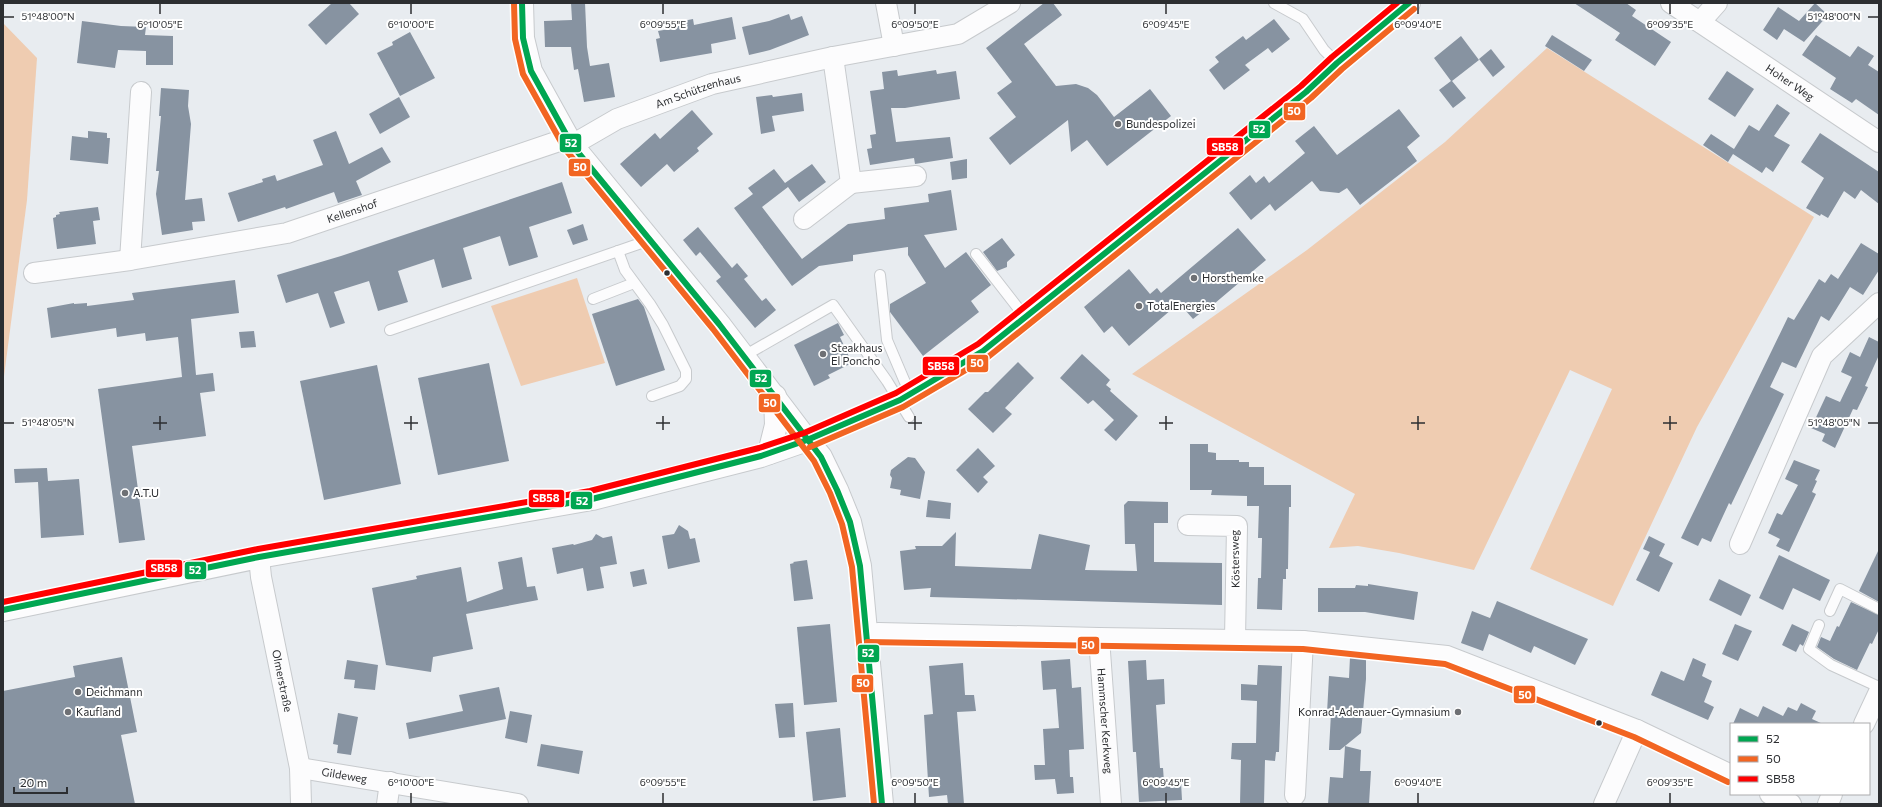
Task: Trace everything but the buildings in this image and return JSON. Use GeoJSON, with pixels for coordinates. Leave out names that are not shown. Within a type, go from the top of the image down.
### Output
{"type":"FeatureCollection","features":[{"type":"Feature","properties":{"kind":"main road"},"geometry":{"type":"LineString","coordinates":[[522,3],[524,38],[530,71],[570,142],[775,396],[821,457],[838,490],[850,522],[860,566],[882,804]]}},
{"type":"Feature","properties":{"kind":"main road"},"geometry":{"type":"LineString","coordinates":[[3,610],[259,557],[592,499],[769,453],[906,403],[983,351],[1306,92],[1337,63],[1409,3]]}},
{"type":"Feature","properties":{"kind":"main road"},"geometry":{"type":"LineString","coordinates":[[769,453],[776,425],[775,396]]}},
{"type":"Feature","properties":{"kind":"street"},"geometry":{"type":"LineString","coordinates":[[886,3],[894,46]]}},
{"type":"Feature","properties":{"kind":"street","name":"Am Schützenhaus"},"geometry":{"type":"LineString","coordinates":[[570,142],[617,119],[712,84],[833,57],[958,34],[1010,3]]}},
{"type":"Feature","properties":{"kind":"street","name":"Hoher Weg"},"geometry":{"type":"LineString","coordinates":[[1671,3],[1879,142]]}},
{"type":"Feature","properties":{"kind":"street"},"geometry":{"type":"LineString","coordinates":[[1700,22],[1717,3]]}},
{"type":"Feature","properties":{"kind":"street"},"geometry":{"type":"LineString","coordinates":[[833,57],[851,184]]}},
{"type":"Feature","properties":{"kind":"street"},"geometry":{"type":"LineString","coordinates":[[130,260],[141,92]]}},
{"type":"Feature","properties":{"kind":"street","name":"Kellenshof"},"geometry":{"type":"LineString","coordinates":[[34,273],[130,260],[287,233],[570,142]]}},
{"type":"Feature","properties":{"kind":"street"},"geometry":{"type":"LineString","coordinates":[[804,219],[851,184],[916,176]]}},
{"type":"Feature","properties":{"kind":"street"},"geometry":{"type":"LineString","coordinates":[[1740,544],[1822,356],[1879,303]]}},
{"type":"Feature","properties":{"kind":"street","name":"Köstersweg"},"geometry":{"type":"LineString","coordinates":[[1188,524],[1237,526],[1235,639]]}},
{"type":"Feature","properties":{"kind":"street","name":"Olmerstraße"},"geometry":{"type":"LineString","coordinates":[[259,557],[261,576],[300,768],[301,804]]}},
{"type":"Feature","properties":{"kind":"street"},"geometry":{"type":"LineString","coordinates":[[866,634],[1303,640],[1447,656],[1637,730],[1730,775]]}},
{"type":"Feature","properties":{"kind":"street","name":"Hammscher Kerkweg"},"geometry":{"type":"LineString","coordinates":[[1099,638],[1111,804]]}},
{"type":"Feature","properties":{"kind":"street"},"geometry":{"type":"LineString","coordinates":[[1295,795],[1303,640]]}},
{"type":"Feature","properties":{"kind":"street"},"geometry":{"type":"LineString","coordinates":[[1864,723],[1879,692]]}},
{"type":"Feature","properties":{"kind":"street"},"geometry":{"type":"LineString","coordinates":[[1604,804],[1637,730]]}},
{"type":"Feature","properties":{"kind":"street","name":"Gildeweg"},"geometry":{"type":"LineString","coordinates":[[300,768],[518,804]]}},
{"type":"Feature","properties":{"kind":"street"},"geometry":{"type":"LineString","coordinates":[[387,804],[390,782]]}},
{"type":"Feature","properties":{"kind":"street"},"geometry":{"type":"LineString","coordinates":[[1772,795],[1791,804]]}},
{"type":"Feature","properties":{"kind":"lane"},"geometry":{"type":"LineString","coordinates":[[1274,3],[1303,19],[1324,50],[1337,63]]}},
{"type":"Feature","properties":{"kind":"lane"},"geometry":{"type":"LineString","coordinates":[[390,330],[650,240]]}},
{"type":"Feature","properties":{"kind":"lane"},"geometry":{"type":"LineString","coordinates":[[618,251],[625,270],[650,304],[663,325],[686,371],[686,379],[680,386],[652,396]]}},
{"type":"Feature","properties":{"kind":"lane"},"geometry":{"type":"LineString","coordinates":[[976,254],[1025,317]]}},
{"type":"Feature","properties":{"kind":"lane"},"geometry":{"type":"LineString","coordinates":[[880,275],[888,340],[906,403]]}},
{"type":"Feature","properties":{"kind":"lane"},"geometry":{"type":"LineString","coordinates":[[593,299],[634,283]]}},
{"type":"Feature","properties":{"kind":"lane"},"geometry":{"type":"LineString","coordinates":[[744,356],[833,305],[906,403]]}},
{"type":"Feature","properties":{"kind":"lane"},"geometry":{"type":"LineString","coordinates":[[1830,611],[1840,589],[1879,609]]}},
{"type":"Feature","properties":{"kind":"lane"},"geometry":{"type":"LineString","coordinates":[[1819,625],[1809,649],[1831,665],[1879,687]]}},
{"type":"Feature","properties":{"kind":"shaded area"},"geometry":{"type":"Polygon","coordinates":[[[3,23],[37,58],[27,200],[3,384],[3,23]]]}},
{"type":"Feature","properties":{"kind":"shaded area"},"geometry":{"type":"Polygon","coordinates":[[[1547,48],[1814,217],[1697,427],[1613,606],[1530,569],[1612,389],[1570,370],[1474,570],[1399,553],[1358,546],[1329,548],[1355,494],[1132,374],[1307,250],[1445,142],[1547,48]]]}},
{"type":"Feature","properties":{"kind":"shaded area"},"geometry":{"type":"Polygon","coordinates":[[[577,278],[605,363],[521,386],[491,306],[577,278]]]}},
{"type":"Feature","properties":{"kind":"transit line","name":"50"},"geometry":{"type":"LineString","coordinates":[[514,3],[515,39],[523,74],[565,149],[713,329],[814,461],[830,493],[842,524],[852,567],[874,804]]}},
{"type":"Feature","properties":{"kind":"transit line","name":"52"},"geometry":{"type":"LineString","coordinates":[[522,3],[523,38],[531,71],[572,145],[719,324],[792,419],[821,457],[837,490],[850,522],[860,566],[882,804]]}},
{"type":"Feature","properties":{"kind":"transit line","name":"SB58"},"geometry":{"type":"LineString","coordinates":[[3,602],[258,549],[590,491],[759,448],[804,433],[896,393],[978,344],[1301,86],[1332,57],[1397,3]]}},
{"type":"Feature","properties":{"kind":"transit line","name":"52"},"geometry":{"type":"LineString","coordinates":[[3,610],[259,557],[592,499],[761,456],[807,440],[900,400],[983,351],[1306,92],[1337,63],[1409,3]]}},
{"type":"Feature","properties":{"kind":"transit line","name":"50"},"geometry":{"type":"LineString","coordinates":[[810,447],[903,407],[988,357],[1311,98],[1342,69],[1414,9]]}},
{"type":"Feature","properties":{"kind":"transit line","name":"50"},"geometry":{"type":"LineString","coordinates":[[867,642],[1303,649],[1445,664],[1634,737],[1728,782]]}},
{"type":"Feature","properties":{"kind":"place","name":"Bundespolizei"},"geometry":{"type":"Point","coordinates":[1118,124]}},
{"type":"Feature","properties":{"kind":"place","name":"Horsthemke"},"geometry":{"type":"Point","coordinates":[1194,278]}},
{"type":"Feature","properties":{"kind":"place","name":"TotalEnergies"},"geometry":{"type":"Point","coordinates":[1139,306]}},
{"type":"Feature","properties":{"kind":"place","name":"Steakhaus El Poncho"},"geometry":{"type":"Point","coordinates":[823,354]}},
{"type":"Feature","properties":{"kind":"place","name":"A.T.U"},"geometry":{"type":"Point","coordinates":[125,493]}},
{"type":"Feature","properties":{"kind":"place","name":"Deichmann"},"geometry":{"type":"Point","coordinates":[78,692]}},
{"type":"Feature","properties":{"kind":"place","name":"Kaufland"},"geometry":{"type":"Point","coordinates":[68,712]}},
{"type":"Feature","properties":{"kind":"place","name":"Konrad-Adenauer-Gymnasium"},"geometry":{"type":"Point","coordinates":[1458,712]}}]}
